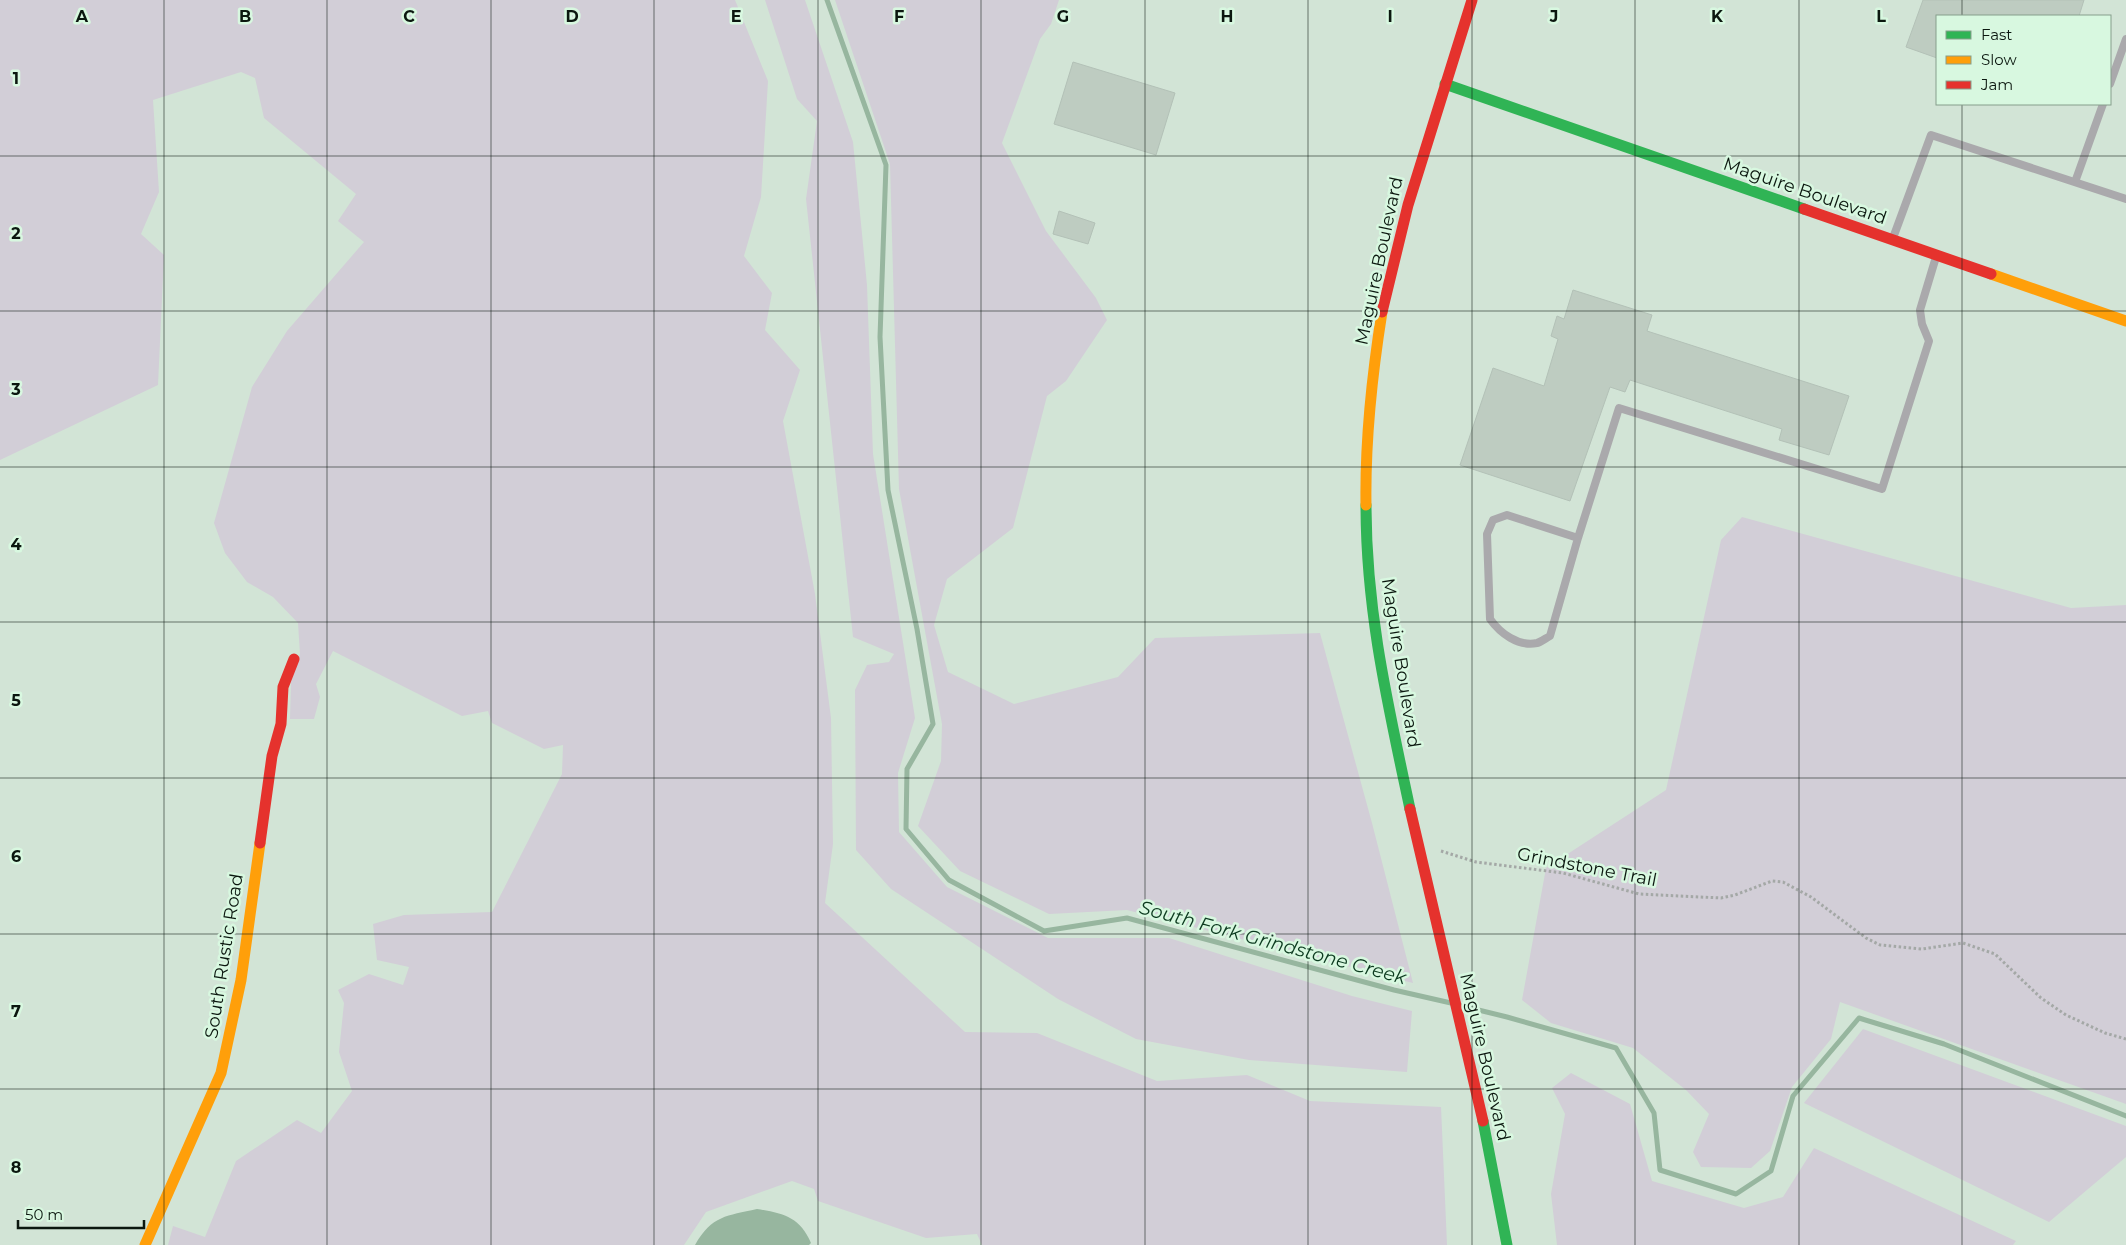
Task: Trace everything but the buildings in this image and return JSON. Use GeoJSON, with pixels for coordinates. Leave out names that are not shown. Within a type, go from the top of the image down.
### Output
{"type":"FeatureCollection","features":[{"type":"Feature","properties":{"kind":"street","name":"Maguire Boulevard"},"geometry":{"type":"LineString","coordinates":[[1472,0],[1406,209],[1379,326],[1369,413],[1366,527],[1368,582],[1382,677],[1432,913],[1490,1150],[1507,1245]]}},
{"type":"Feature","properties":{"kind":"street","name":"Maguire Boulevard"},"geometry":{"type":"LineString","coordinates":[[1445,84],[2126,321]]}},
{"type":"Feature","properties":{"kind":"street","name":"South Rustic Road"},"geometry":{"type":"LineString","coordinates":[[145,1245],[221,1073],[230,1038],[241,980],[272,756],[281,724],[283,687],[294,659]]}},
{"type":"Feature","properties":{"kind":"lane"},"geometry":{"type":"LineString","coordinates":[[2111,81],[2126,38]]}},
{"type":"Feature","properties":{"kind":"lane"},"geometry":{"type":"LineString","coordinates":[[2075,182],[2103,105]]}},
{"type":"Feature","properties":{"kind":"lane"},"geometry":{"type":"LineString","coordinates":[[1892,240],[1931,135],[2126,199]]}},
{"type":"Feature","properties":{"kind":"lane"},"geometry":{"type":"LineString","coordinates":[[1578,538],[1507,514],[1493,520],[1487,534],[1490,619],[1496,628],[1506,636],[1522,642],[1537,643],[1550,636],[1578,538],[1619,408],[1882,489],[1929,341],[1922,324],[1920,310],[1936,256]]}},
{"type":"Feature","properties":{"kind":"path","name":"Grindstone Trail"},"geometry":{"type":"LineString","coordinates":[[1441,851],[1476,862],[1563,874],[1639,894],[1721,898],[1735,896],[1772,881],[1783,882],[1811,897],[1866,938],[1880,945],[1922,949],[1963,943],[1995,954],[2041,998],[2066,1015],[2105,1033],[2126,1039]]}},
{"type":"Feature","properties":{"kind":"shaded area"},"geometry":{"type":"Polygon","coordinates":[[[0,0],[735,0],[768,81],[761,197],[744,256],[772,293],[765,330],[800,370],[783,421],[815,594],[831,718],[833,844],[825,903],[965,1032],[1037,1033],[1157,1081],[1247,1075],[1310,1101],[1441,1107],[1447,1245],[982,1245],[977,1234],[926,1238],[818,1201],[814,1189],[792,1181],[706,1212],[684,1245],[168,1245],[173,1226],[205,1237],[236,1161],[297,1120],[321,1133],[352,1091],[339,1052],[344,1003],[338,990],[369,974],[403,985],[409,967],[377,960],[373,924],[404,915],[492,912],[562,774],[563,745],[544,749],[492,723],[488,711],[462,716],[333,651],[316,684],[320,697],[314,719],[290,719],[291,682],[300,654],[298,623],[273,597],[247,582],[225,553],[214,523],[252,387],[287,331],[364,242],[338,221],[356,194],[264,118],[255,78],[241,72],[153,100],[159,192],[141,234],[164,255],[158,385],[0,460],[0,0]]]}},
{"type":"Feature","properties":{"kind":"shaded area"},"geometry":{"type":"Polygon","coordinates":[[[765,0],[805,0],[853,142],[867,285],[873,454],[915,718],[898,773],[899,832],[947,887],[1048,938],[1169,938],[1352,996],[1412,1011],[1407,1072],[1249,1060],[1136,1039],[1058,999],[891,889],[856,850],[855,690],[867,665],[889,662],[894,654],[853,637],[806,199],[817,121],[797,99],[765,0]]]}},
{"type":"Feature","properties":{"kind":"shaded area"},"geometry":{"type":"Polygon","coordinates":[[[835,0],[1059,0],[1051,24],[1040,39],[1002,143],[1046,231],[1096,298],[1107,320],[1066,381],[1047,396],[1013,528],[947,579],[934,625],[948,672],[1014,704],[1118,677],[1155,638],[1320,633],[1413,983],[1127,910],[1049,914],[960,871],[918,826],[941,761],[942,724],[899,489],[890,164],[835,0]]]}},
{"type":"Feature","properties":{"kind":"shaded area"},"geometry":{"type":"Polygon","coordinates":[[[1742,517],[2071,608],[2126,605],[2126,1104],[1840,1002],[1831,1039],[1792,1087],[1770,1151],[1751,1168],[1701,1167],[1693,1152],[1709,1114],[1686,1090],[1633,1048],[1551,1023],[1522,1000],[1546,868],[1666,790],[1721,540],[1742,517]]]}},
{"type":"Feature","properties":{"kind":"shaded area"},"geometry":{"type":"Polygon","coordinates":[[[1863,1029],[2126,1126],[2126,1157],[2049,1222],[1804,1103],[1863,1029]]]}},
{"type":"Feature","properties":{"kind":"shaded area"},"geometry":{"type":"Polygon","coordinates":[[[1571,1073],[1630,1104],[1652,1181],[1744,1208],[1783,1197],[1814,1148],[2016,1241],[2013,1245],[1557,1245],[1551,1194],[1565,1114],[1552,1088],[1571,1073]]]}},
{"type":"Feature","properties":{"kind":"shaded area"},"geometry":{"type":"Polygon","coordinates":[[[757,1209],[775,1212],[790,1218],[802,1227],[811,1243],[809,1245],[695,1245],[701,1235],[714,1222],[721,1218],[757,1209]]]}},
{"type":"Feature","properties":{"kind":"waterway","name":"South Fork Grindstone Creek"},"geometry":{"type":"LineString","coordinates":[[827,0],[886,165],[880,337],[888,490],[917,629],[933,724],[907,769],[906,829],[949,880],[1044,931],[1127,918],[1394,990],[1451,1003]]}},
{"type":"Feature","properties":{"kind":"waterway","name":"South Fork Grindstone Creek"},"geometry":{"type":"LineString","coordinates":[[1462,1006],[1616,1048],[1654,1113],[1660,1170],[1736,1194],[1771,1171],[1793,1096],[1859,1018],[1944,1044],[2126,1116]]}},
{"type":"Feature","properties":{"kind":"traffic: fast"},"geometry":{"type":"LineString","coordinates":[[1445,84],[1804,209]]}},
{"type":"Feature","properties":{"kind":"traffic: fast"},"geometry":{"type":"LineString","coordinates":[[1366,505],[1367,545],[1374,621],[1386,695],[1410,809]]}},
{"type":"Feature","properties":{"kind":"traffic: fast"},"geometry":{"type":"LineString","coordinates":[[1483,1121],[1507,1245]]}},
{"type":"Feature","properties":{"kind":"traffic: slow"},"geometry":{"type":"LineString","coordinates":[[1991,274],[2126,321]]}},
{"type":"Feature","properties":{"kind":"traffic: slow"},"geometry":{"type":"LineString","coordinates":[[1366,505],[1370,408],[1382,312]]}},
{"type":"Feature","properties":{"kind":"traffic: slow"},"geometry":{"type":"LineString","coordinates":[[145,1245],[221,1073],[241,980],[260,843]]}},
{"type":"Feature","properties":{"kind":"traffic: jam"},"geometry":{"type":"LineString","coordinates":[[1382,312],[1408,205],[1472,0]]}},
{"type":"Feature","properties":{"kind":"traffic: jam"},"geometry":{"type":"LineString","coordinates":[[1804,209],[1991,274]]}},
{"type":"Feature","properties":{"kind":"traffic: jam"},"geometry":{"type":"LineString","coordinates":[[260,843],[272,756],[281,724],[283,687],[294,659]]}},
{"type":"Feature","properties":{"kind":"traffic: jam"},"geometry":{"type":"LineString","coordinates":[[1410,809],[1483,1121]]}}]}
